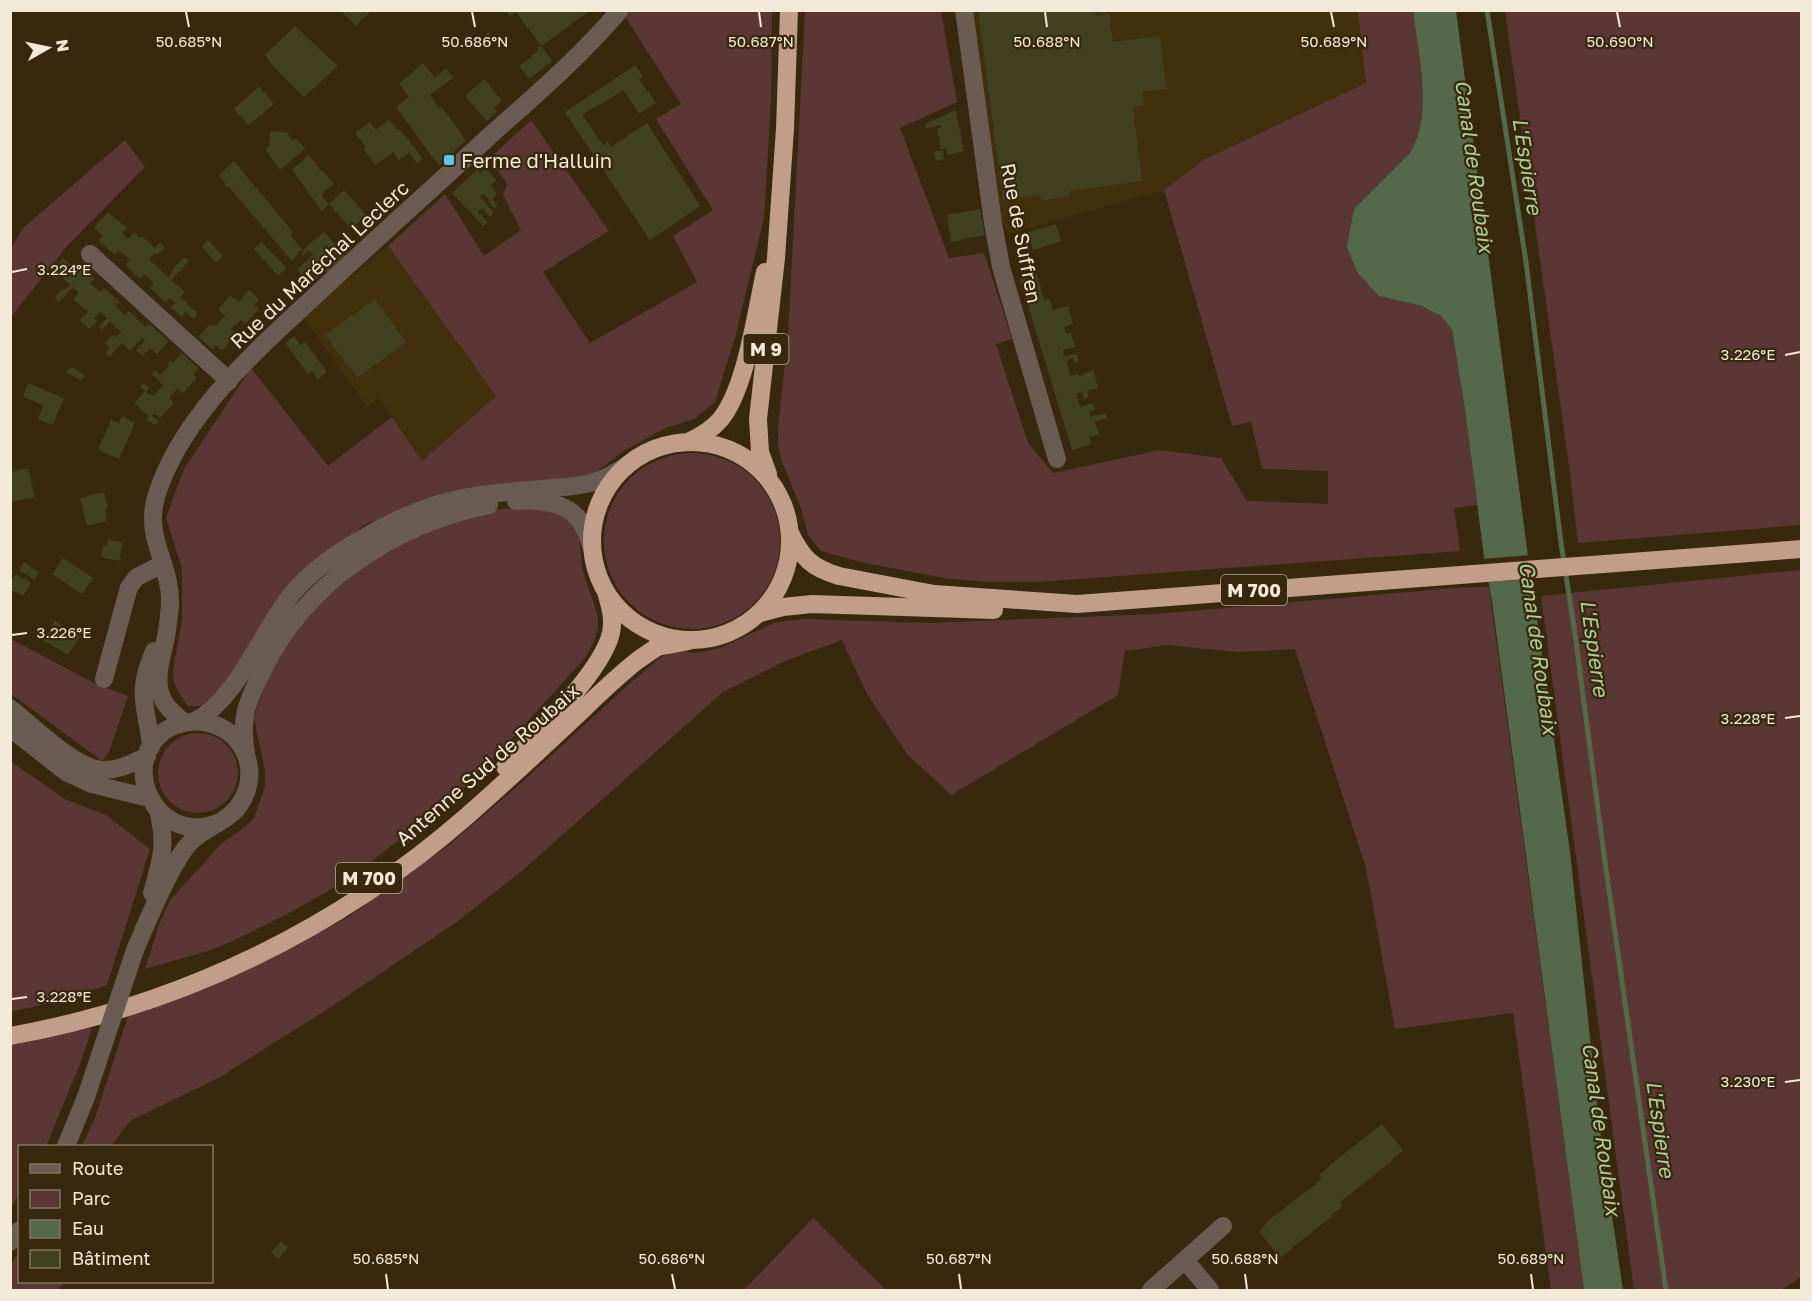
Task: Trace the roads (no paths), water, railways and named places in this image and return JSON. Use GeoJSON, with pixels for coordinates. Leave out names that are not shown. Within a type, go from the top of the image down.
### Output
{"type":"FeatureCollection","features":[{"type":"Feature","properties":{"kind":"highway","name":"M 9"},"geometry":{"type":"LineString","coordinates":[[771,481],[763,462],[758,431],[774,279],[785,129],[789,10]]}},
{"type":"Feature","properties":{"kind":"highway","name":"M 9"},"geometry":{"type":"LineString","coordinates":[[690,441],[709,431],[718,422],[726,412],[735,393],[750,339],[778,214]]}},
{"type":"Feature","properties":{"kind":"highway"},"geometry":{"type":"LineString","coordinates":[[690,441],[708,443],[735,452],[758,467],[771,481],[783,502],[790,533],[789,559],[784,576],[776,592],[760,613],[748,623],[727,634],[705,640],[666,637],[645,629],[620,610],[606,592],[597,571],[592,548],[593,525],[600,503],[611,483],[626,466],[645,453],[660,447],[690,441]]}},
{"type":"Feature","properties":{"kind":"highway","name":"M 700"},"geometry":{"type":"LineString","coordinates":[[790,533],[801,554],[810,562],[839,576],[934,594],[1077,604]]}},
{"type":"Feature","properties":{"kind":"highway","name":"M 700"},"geometry":{"type":"LineString","coordinates":[[760,613],[783,607],[812,604],[1006,610],[1046,608],[1430,576],[1802,549]]}},
{"type":"Feature","properties":{"kind":"highway","name":"Antenne Sud de Roubaix"},"geometry":{"type":"LineString","coordinates":[[10,1024],[104,1002],[217,962],[327,905],[399,856],[491,780],[569,699],[601,656],[608,642],[612,627],[612,612],[606,592]]}},
{"type":"Feature","properties":{"kind":"highway","name":"Antenne Sud de Roubaix"},"geometry":{"type":"LineString","coordinates":[[10,1036],[96,1017],[166,994],[236,966],[325,920],[385,881],[442,837],[638,660],[657,647],[689,640]]}},
{"type":"Feature","properties":{"kind":"street","name":"Rue du Maréchal Leclerc"},"geometry":{"type":"LineString","coordinates":[[190,722],[171,711],[164,703],[158,684],[168,623],[170,593],[156,547],[152,515],[165,473],[185,435],[206,407],[258,350],[582,53],[620,10]]}},
{"type":"Feature","properties":{"kind":"street","name":"Rue de Suffren"},"geometry":{"type":"LineString","coordinates":[[964,10],[1001,267],[1057,459]]}},
{"type":"Feature","properties":{"kind":"street"},"geometry":{"type":"LineString","coordinates":[[90,254],[229,381]]}},
{"type":"Feature","properties":{"kind":"street"},"geometry":{"type":"LineString","coordinates":[[10,708],[72,757],[89,767],[103,770],[121,767],[149,752],[166,731],[212,711],[229,692],[286,601],[325,563],[358,540],[435,504],[498,493],[582,485],[604,478],[626,466]]}},
{"type":"Feature","properties":{"kind":"street"},"geometry":{"type":"LineString","coordinates":[[135,950],[178,858],[195,838],[238,807],[246,793],[249,778],[242,734],[249,698],[266,662],[285,631],[311,599],[346,570],[383,545],[420,526],[457,512],[498,503],[522,500],[551,503],[574,514],[585,529],[592,548]]}},
{"type":"Feature","properties":{"kind":"street"},"geometry":{"type":"LineString","coordinates":[[104,679],[129,587],[137,577],[163,564]]}},
{"type":"Feature","properties":{"kind":"street","name":"Rue du Maréchal Leclerc"},"geometry":{"type":"LineString","coordinates":[[149,752],[144,687],[147,668],[170,604]]}},
{"type":"Feature","properties":{"kind":"street"},"geometry":{"type":"LineString","coordinates":[[190,722],[211,723],[226,730],[246,754]]}},
{"type":"Feature","properties":{"kind":"street"},"geometry":{"type":"LineString","coordinates":[[10,728],[66,772],[92,784],[154,804],[174,822],[187,826],[207,826],[220,822]]}},
{"type":"Feature","properties":{"kind":"street"},"geometry":{"type":"LineString","coordinates":[[66,1145],[86,1097],[135,950],[163,848],[163,832],[154,804],[145,787],[144,774],[149,752]]}},
{"type":"Feature","properties":{"kind":"street"},"geometry":{"type":"LineString","coordinates":[[1151,1290],[1223,1226]]}},
{"type":"Feature","properties":{"kind":"street"},"geometry":{"type":"LineString","coordinates":[[1185,1260],[1210,1290]]}},
{"type":"Feature","properties":{"kind":"water","name":"Canal de Roubaix"},"geometry":{"type":"Polygon","coordinates":[[[1413,11],[1456,11],[1528,556],[1570,852],[1602,1148],[1623,1290],[1584,1290],[1492,601],[1452,330],[1441,316],[1422,306],[1379,296],[1357,272],[1347,247],[1354,209],[1410,153],[1417,137],[1423,102],[1421,65],[1413,11]]]}},
{"type":"Feature","properties":{"kind":"waterway","name":"L'Espierre"},"geometry":{"type":"LineString","coordinates":[[1487,10],[1526,262],[1561,543],[1666,1290]]}},
{"type":"Feature","properties":{"kind":"place","name":"Ferme d'Halluin"},"geometry":{"type":"Point","coordinates":[449,160]}}]}
